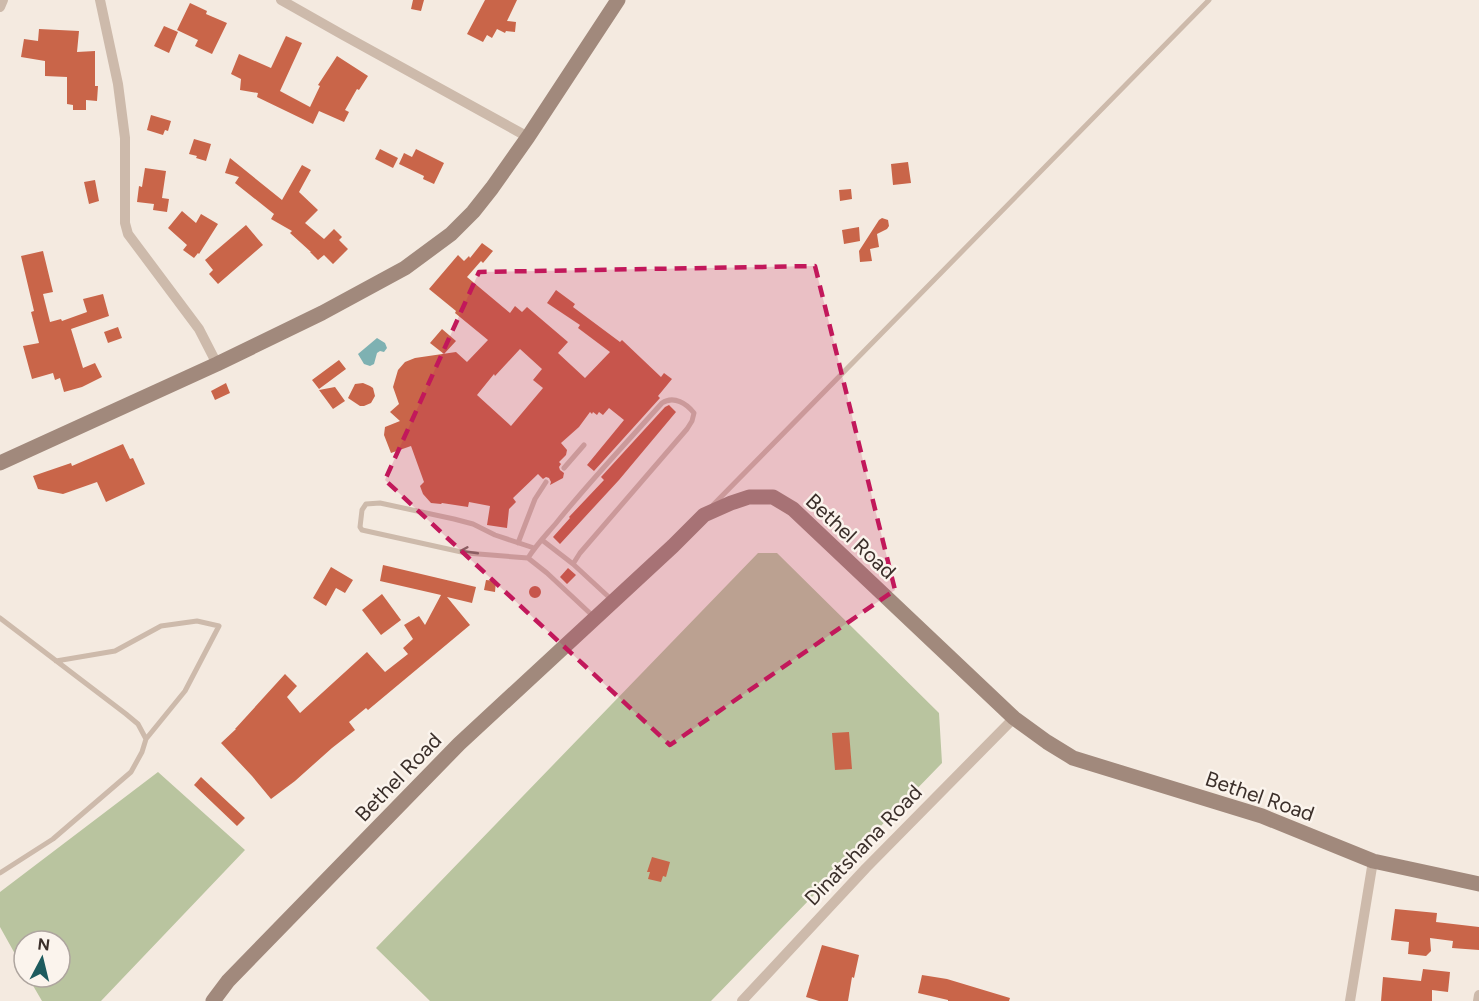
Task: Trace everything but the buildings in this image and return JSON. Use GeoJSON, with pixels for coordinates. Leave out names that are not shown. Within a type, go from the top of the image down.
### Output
{"type":"FeatureCollection","features":[{"type":"Feature","properties":{"kind":"street"},"geometry":{"type":"LineString","coordinates":[[0,7],[3,0]]}},
{"type":"Feature","properties":{"kind":"street"},"geometry":{"type":"LineString","coordinates":[[100,0],[118,84],[125,138],[125,223],[128,234],[200,329],[217,364]]}},
{"type":"Feature","properties":{"kind":"street"},"geometry":{"type":"LineString","coordinates":[[280,0],[528,137]]}},
{"type":"Feature","properties":{"kind":"street"},"geometry":{"type":"LineString","coordinates":[[0,463],[217,364],[322,313],[405,268],[451,234],[492,188],[618,0]]}},
{"type":"Feature","properties":{"kind":"street","name":"Bethel Road"},"geometry":{"type":"LineString","coordinates":[[213,1001],[228,981],[459,744],[614,602],[704,515],[749,497],[773,497],[793,509],[1014,718],[1073,758],[1262,816],[1373,861],[1479,884]]}},
{"type":"Feature","properties":{"kind":"street","name":"Dinatshana Road"},"geometry":{"type":"LineString","coordinates":[[742,1001],[866,868],[1014,718]]}},
{"type":"Feature","properties":{"kind":"street"},"geometry":{"type":"LineString","coordinates":[[1350,1001],[1373,861]]}},
{"type":"Feature","properties":{"kind":"street"},"geometry":{"type":"LineString","coordinates":[[1478,1001],[1479,995]]}},
{"type":"Feature","properties":{"kind":"lane"},"geometry":{"type":"LineString","coordinates":[[704,515],[1209,0]]}},
{"type":"Feature","properties":{"kind":"lane"},"geometry":{"type":"LineString","coordinates":[[528,558],[575,500],[662,403],[668,399],[689,407],[694,413],[687,429],[573,564]]}},
{"type":"Feature","properties":{"kind":"lane"},"geometry":{"type":"LineString","coordinates":[[564,468],[584,445]]}},
{"type":"Feature","properties":{"kind":"lane"},"geometry":{"type":"LineString","coordinates":[[518,543],[535,499],[546,482]]}},
{"type":"Feature","properties":{"kind":"lane"},"geometry":{"type":"LineString","coordinates":[[534,548],[495,535],[473,524],[380,503],[366,504],[360,520],[362,530],[466,553],[528,558],[596,618]]}},
{"type":"Feature","properties":{"kind":"lane"},"geometry":{"type":"LineString","coordinates":[[542,540],[573,564],[614,602]]}},
{"type":"Feature","properties":{"kind":"lane"},"geometry":{"type":"LineString","coordinates":[[0,618],[138,724],[147,739]]}},
{"type":"Feature","properties":{"kind":"lane"},"geometry":{"type":"LineString","coordinates":[[0,873],[53,838],[132,772],[147,739],[185,691],[219,626],[197,621],[161,626],[115,651],[56,661]]}},
{"type":"Feature","properties":{"kind":"highlighted area"},"geometry":{"type":"Polygon","coordinates":[[[815,266],[895,590],[670,745],[385,480],[479,272],[815,266]]]}},
{"type":"Feature","properties":{"kind":"green space"},"geometry":{"type":"Polygon","coordinates":[[[758,553],[777,553],[939,713],[942,763],[711,1001],[430,1001],[376,948],[758,553]]]}},
{"type":"Feature","properties":{"kind":"green space"},"geometry":{"type":"Polygon","coordinates":[[[158,772],[245,850],[101,1001],[42,1001],[35,989],[72,989],[72,929],[12,929],[12,948],[0,927],[0,892],[158,772]]]}},
{"type":"Feature","properties":{"kind":"water"},"geometry":{"type":"Polygon","coordinates":[[[377,338],[385,343],[387,348],[384,352],[377,353],[374,364],[370,366],[364,364],[358,354],[377,338]]]}}]}
